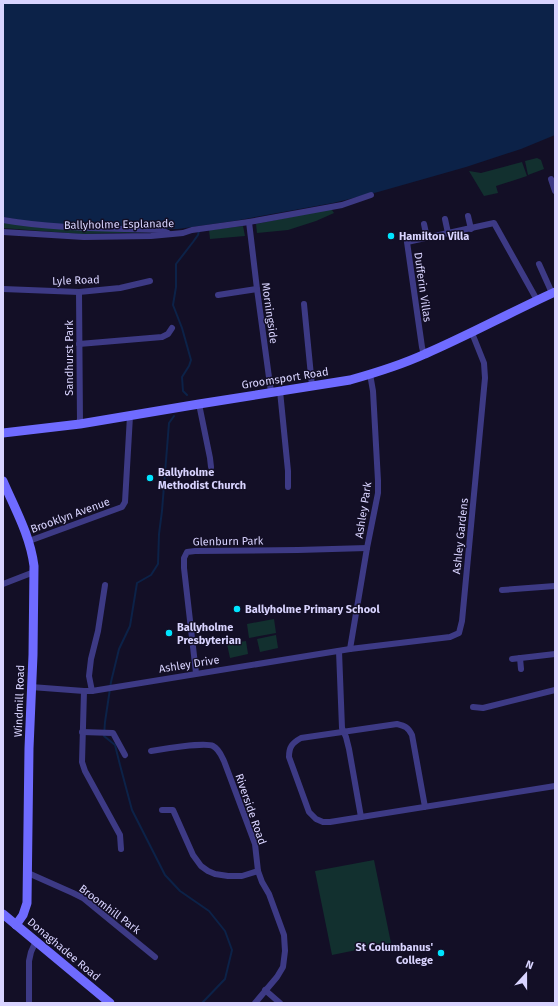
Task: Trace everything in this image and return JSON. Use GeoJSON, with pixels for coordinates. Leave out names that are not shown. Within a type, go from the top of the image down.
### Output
{"type":"FeatureCollection","features":[{"type":"Feature","properties":{"kind":"main road","name":"Groomsport Road"},"geometry":{"type":"LineString","coordinates":[[3,433],[80,424],[350,380],[424,355],[554,293]]}},
{"type":"Feature","properties":{"kind":"main road","name":"Windmill Road"},"geometry":{"type":"LineString","coordinates":[[3,481],[29,541],[33,555],[34,572],[27,903],[23,915],[16,925]]}},
{"type":"Feature","properties":{"kind":"main road","name":"Donaghadee Road"},"geometry":{"type":"LineString","coordinates":[[3,914],[110,1003]]}},
{"type":"Feature","properties":{"kind":"street"},"geometry":{"type":"LineString","coordinates":[[551,179],[555,191]]}},
{"type":"Feature","properties":{"kind":"street"},"geometry":{"type":"LineString","coordinates":[[249,222],[342,205],[371,195]]}},
{"type":"Feature","properties":{"kind":"street"},"geometry":{"type":"LineString","coordinates":[[468,216],[471,228]]}},
{"type":"Feature","properties":{"kind":"street"},"geometry":{"type":"LineString","coordinates":[[445,219],[448,233]]}},
{"type":"Feature","properties":{"kind":"street"},"geometry":{"type":"LineString","coordinates":[[3,220],[46,226],[162,230],[170,234]]}},
{"type":"Feature","properties":{"kind":"street","name":"Ballyholme Esplanade"},"geometry":{"type":"LineString","coordinates":[[3,232],[84,237],[152,236],[183,233],[194,229],[249,222]]}},
{"type":"Feature","properties":{"kind":"street","name":"Morningside"},"geometry":{"type":"LineString","coordinates":[[249,222],[257,289],[276,391],[288,471],[288,487]]}},
{"type":"Feature","properties":{"kind":"street","name":"Dufferin Villas"},"geometry":{"type":"LineString","coordinates":[[424,355],[407,242],[494,223],[537,300]]}},
{"type":"Feature","properties":{"kind":"street","name":"Dufferin Villas"},"geometry":{"type":"LineString","coordinates":[[424,224],[427,238]]}},
{"type":"Feature","properties":{"kind":"street"},"geometry":{"type":"LineString","coordinates":[[539,264],[554,293]]}},
{"type":"Feature","properties":{"kind":"street","name":"Lyle Road"},"geometry":{"type":"LineString","coordinates":[[3,290],[79,292],[120,288],[150,281]]}},
{"type":"Feature","properties":{"kind":"street"},"geometry":{"type":"LineString","coordinates":[[218,295],[257,289]]}},
{"type":"Feature","properties":{"kind":"street","name":"Sandhurst Park"},"geometry":{"type":"LineString","coordinates":[[79,292],[80,424]]}},
{"type":"Feature","properties":{"kind":"street"},"geometry":{"type":"LineString","coordinates":[[304,304],[312,386]]}},
{"type":"Feature","properties":{"kind":"street"},"geometry":{"type":"LineString","coordinates":[[79,344],[162,337],[168,334],[172,328]]}},
{"type":"Feature","properties":{"kind":"street","name":"Ashley Gardens"},"geometry":{"type":"LineString","coordinates":[[350,649],[450,637],[459,633],[462,621],[486,378],[484,363],[472,333]]}},
{"type":"Feature","properties":{"kind":"street","name":"Ashley Park"},"geometry":{"type":"LineString","coordinates":[[350,649],[378,493],[373,391],[370,374]]}},
{"type":"Feature","properties":{"kind":"street"},"geometry":{"type":"LineString","coordinates":[[199,404],[211,467]]}},
{"type":"Feature","properties":{"kind":"street","name":"Brooklyn Avenue"},"geometry":{"type":"LineString","coordinates":[[29,541],[122,506],[125,502],[130,416]]}},
{"type":"Feature","properties":{"kind":"street","name":"Glenburn Park"},"geometry":{"type":"LineString","coordinates":[[196,673],[184,568],[184,558],[187,552],[367,548]]}},
{"type":"Feature","properties":{"kind":"street"},"geometry":{"type":"LineString","coordinates":[[3,584],[34,572]]}},
{"type":"Feature","properties":{"kind":"street"},"geometry":{"type":"LineString","coordinates":[[92,690],[89,676],[105,585]]}},
{"type":"Feature","properties":{"kind":"street"},"geometry":{"type":"LineString","coordinates":[[502,590],[555,586]]}},
{"type":"Feature","properties":{"kind":"street","name":"Ashley Drive"},"geometry":{"type":"LineString","coordinates":[[32,687],[84,691],[350,649]]}},
{"type":"Feature","properties":{"kind":"street"},"geometry":{"type":"LineString","coordinates":[[339,651],[342,728],[345,734],[361,817]]}},
{"type":"Feature","properties":{"kind":"street"},"geometry":{"type":"LineString","coordinates":[[512,659],[555,654]]}},
{"type":"Feature","properties":{"kind":"street"},"geometry":{"type":"LineString","coordinates":[[520,658],[521,669]]}},
{"type":"Feature","properties":{"kind":"street"},"geometry":{"type":"LineString","coordinates":[[473,707],[483,708],[555,690]]}},
{"type":"Feature","properties":{"kind":"street"},"geometry":{"type":"LineString","coordinates":[[84,691],[82,762],[85,771],[120,836],[121,848]]}},
{"type":"Feature","properties":{"kind":"street"},"geometry":{"type":"LineString","coordinates":[[425,806],[412,735],[410,730],[405,726],[397,724],[345,734],[301,738],[294,742],[289,750],[289,757],[309,812],[316,819],[323,822],[555,786]]}},
{"type":"Feature","properties":{"kind":"street"},"geometry":{"type":"LineString","coordinates":[[82,732],[113,733],[125,756]]}},
{"type":"Feature","properties":{"kind":"street","name":"Riverside Road"},"geometry":{"type":"LineString","coordinates":[[151,751],[194,745],[211,745],[217,748],[224,761],[255,844],[258,872],[269,894],[284,935],[285,951],[283,967],[277,977],[255,1003]]}},
{"type":"Feature","properties":{"kind":"street"},"geometry":{"type":"LineString","coordinates":[[162,810],[173,810],[194,855],[201,866],[208,871],[228,876],[242,876],[258,872]]}},
{"type":"Feature","properties":{"kind":"street","name":"Broomhill Park"},"geometry":{"type":"LineString","coordinates":[[28,873],[83,898],[154,957]]}},
{"type":"Feature","properties":{"kind":"street"},"geometry":{"type":"LineString","coordinates":[[29,1003],[29,961],[31,952],[36,942]]}},
{"type":"Feature","properties":{"kind":"street"},"geometry":{"type":"LineString","coordinates":[[265,990],[280,1003]]}},
{"type":"Feature","properties":{"kind":"green space"},"geometry":{"type":"Polygon","coordinates":[[[537,158],[541,160],[544,169],[528,175],[525,161],[537,158]]]}},
{"type":"Feature","properties":{"kind":"green space"},"geometry":{"type":"Polygon","coordinates":[[[522,162],[527,176],[496,186],[498,193],[484,196],[469,171],[481,173],[522,162]]]}},
{"type":"Feature","properties":{"kind":"green space"},"geometry":{"type":"Polygon","coordinates":[[[330,209],[334,213],[316,221],[288,230],[257,233],[256,224],[330,209]]]}},
{"type":"Feature","properties":{"kind":"green space"},"geometry":{"type":"Polygon","coordinates":[[[3,220],[160,232],[80,234],[3,228],[3,220]]]}},
{"type":"Feature","properties":{"kind":"green space"},"geometry":{"type":"Polygon","coordinates":[[[243,226],[245,236],[210,239],[209,230],[243,226]]]}},
{"type":"Feature","properties":{"kind":"green space"},"geometry":{"type":"Polygon","coordinates":[[[274,619],[276,633],[249,638],[247,624],[274,619]]]}},
{"type":"Feature","properties":{"kind":"green space"},"geometry":{"type":"Polygon","coordinates":[[[276,635],[278,648],[260,652],[257,639],[276,635]]]}},
{"type":"Feature","properties":{"kind":"green space"},"geometry":{"type":"Polygon","coordinates":[[[246,641],[248,654],[230,658],[227,644],[246,641]]]}},
{"type":"Feature","properties":{"kind":"green space"},"geometry":{"type":"Polygon","coordinates":[[[374,860],[391,943],[332,955],[315,871],[374,860]]]}},
{"type":"Feature","properties":{"kind":"water"},"geometry":{"type":"Polygon","coordinates":[[[3,3],[555,3],[555,135],[521,149],[466,167],[378,192],[333,203],[234,221],[178,229],[162,229],[43,224],[3,217],[3,3]]]}},
{"type":"Feature","properties":{"kind":"waterway"},"geometry":{"type":"LineString","coordinates":[[187,395],[183,391],[182,377],[191,360],[182,328],[173,305],[176,287],[176,264],[198,235],[199,231]]}},
{"type":"Feature","properties":{"kind":"waterway"},"geometry":{"type":"LineString","coordinates":[[174,416],[169,423],[159,534],[158,564],[151,575],[137,583],[130,626],[119,649],[111,682],[104,736],[115,745],[132,810],[165,875],[180,891],[209,911],[225,931],[232,950],[225,979],[202,1003]]}},
{"type":"Feature","properties":{"kind":"place","name":"Hamilton Villa"},"geometry":{"type":"Point","coordinates":[391,236]}},
{"type":"Feature","properties":{"kind":"place","name":"Ballyholme Methodist Church"},"geometry":{"type":"Point","coordinates":[150,478]}},
{"type":"Feature","properties":{"kind":"place","name":"Ballyholme Primary School"},"geometry":{"type":"Point","coordinates":[237,609]}},
{"type":"Feature","properties":{"kind":"place","name":"Ballyholme Presbyterian"},"geometry":{"type":"Point","coordinates":[169,633]}},
{"type":"Feature","properties":{"kind":"place","name":"St Columbanus' College"},"geometry":{"type":"Point","coordinates":[441,953]}}]}
